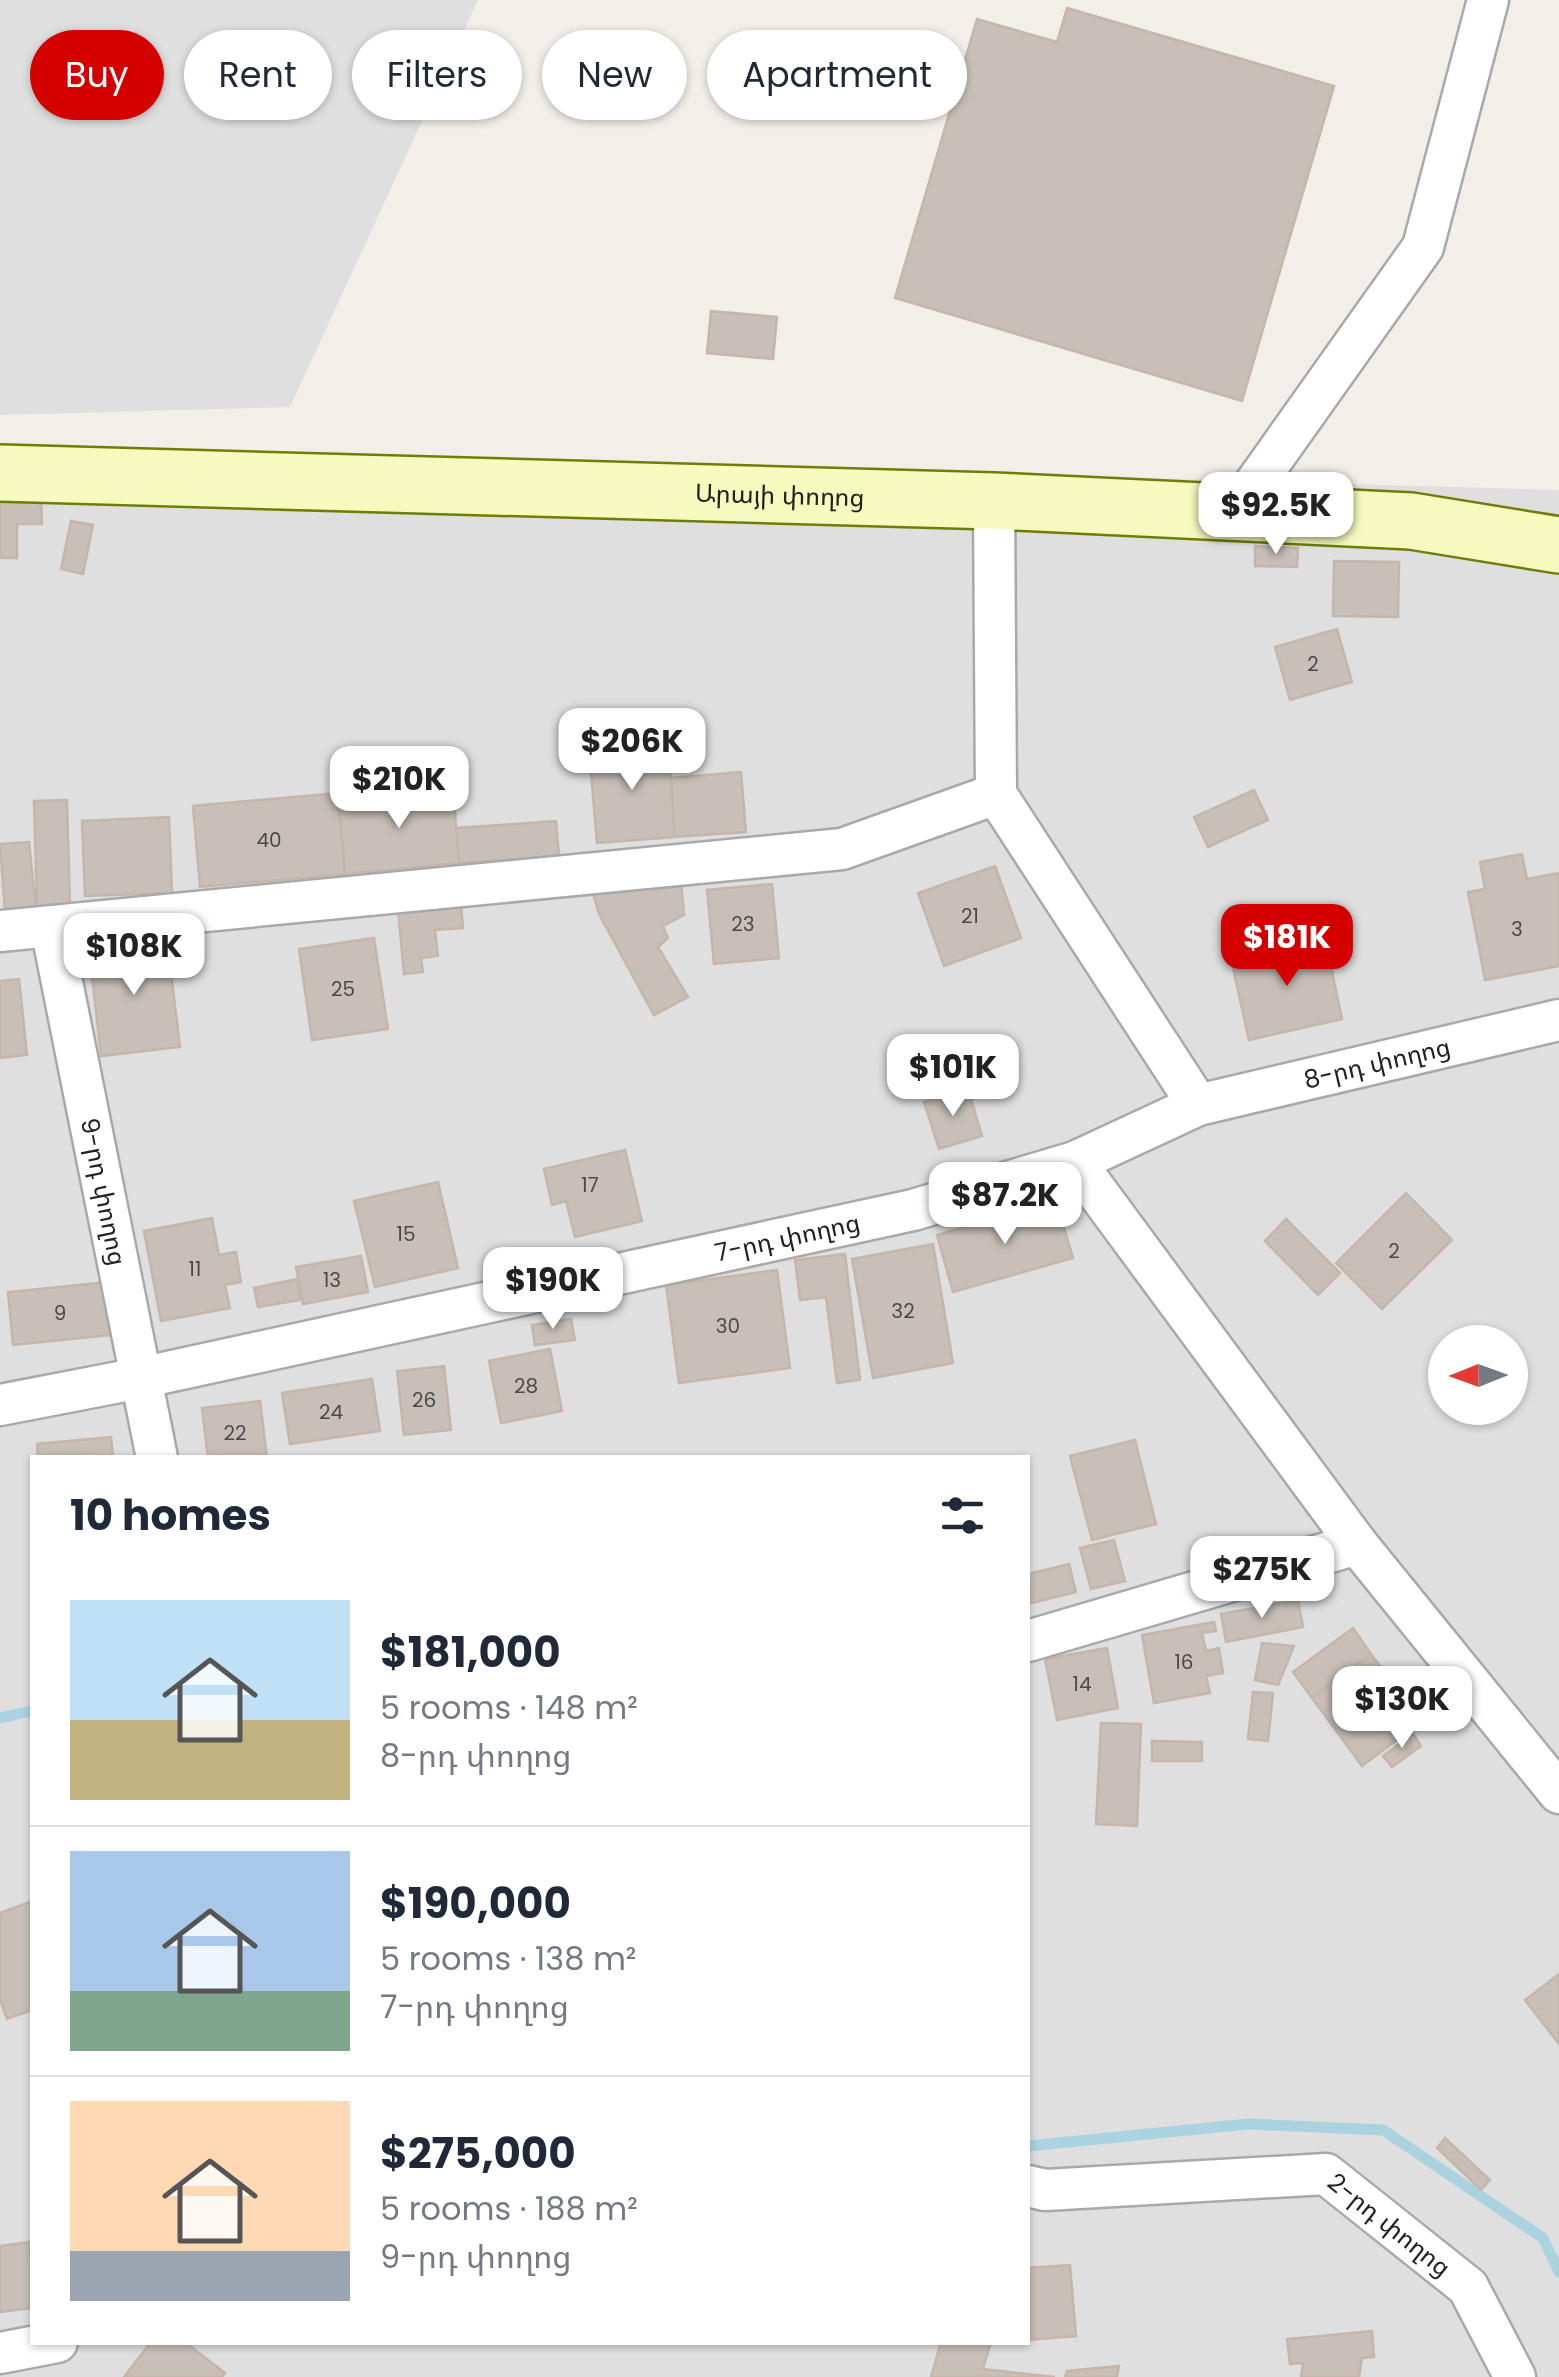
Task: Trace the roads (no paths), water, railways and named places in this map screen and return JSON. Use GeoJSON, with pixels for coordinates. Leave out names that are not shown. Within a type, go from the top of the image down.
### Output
{"type":"FeatureCollection","features":[{"type":"Feature","properties":{"kind":"main road","name":"Արայի փողոց"},"geometry":{"type":"LineString","coordinates":[[0,474],[994,501],[1236,512],[1411,520],[1559,545]]}},
{"type":"Feature","properties":{"kind":"street"},"geometry":{"type":"LineString","coordinates":[[1236,512],[1423,247],[1488,0]]}},
{"type":"Feature","properties":{"kind":"street"},"geometry":{"type":"LineString","coordinates":[[994,501],[996,794],[1198,1105]]}},
{"type":"Feature","properties":{"kind":"street"},"geometry":{"type":"LineString","coordinates":[[0,931],[842,849],[996,794]]}},
{"type":"Feature","properties":{"kind":"street","name":"9-րդ փողոց"},"geometry":{"type":"LineString","coordinates":[[51,927],[156,1455]]}},
{"type":"Feature","properties":{"kind":"street","name":"8-րդ փողոց"},"geometry":{"type":"LineString","coordinates":[[1198,1105],[1559,1020]]}},
{"type":"Feature","properties":{"kind":"street","name":"7-րդ փողոց"},"geometry":{"type":"LineString","coordinates":[[0,1405],[912,1210],[1076,1162],[1198,1105]]}},
{"type":"Feature","properties":{"kind":"street"},"geometry":{"type":"LineString","coordinates":[[1076,1162],[1356,1544],[1559,1792]]}},
{"type":"Feature","properties":{"kind":"street"},"geometry":{"type":"LineString","coordinates":[[1030,1640],[1356,1544]]}},
{"type":"Feature","properties":{"kind":"street","name":"2-րդ փողոց"},"geometry":{"type":"LineString","coordinates":[[1030,2186],[1045,2190],[1326,2174],[1468,2287],[1515,2377]]}},
{"type":"Feature","properties":{"kind":"street"},"geometry":{"type":"LineString","coordinates":[[0,2353],[41,2345]]}},
{"type":"Feature","properties":{"kind":"waterway"},"geometry":{"type":"LineString","coordinates":[[0,1718],[30,1711]]}},
{"type":"Feature","properties":{"kind":"waterway"},"geometry":{"type":"LineString","coordinates":[[1030,2146],[1248,2124],[1383,2130],[1543,2238],[1559,2272]]}}]}
